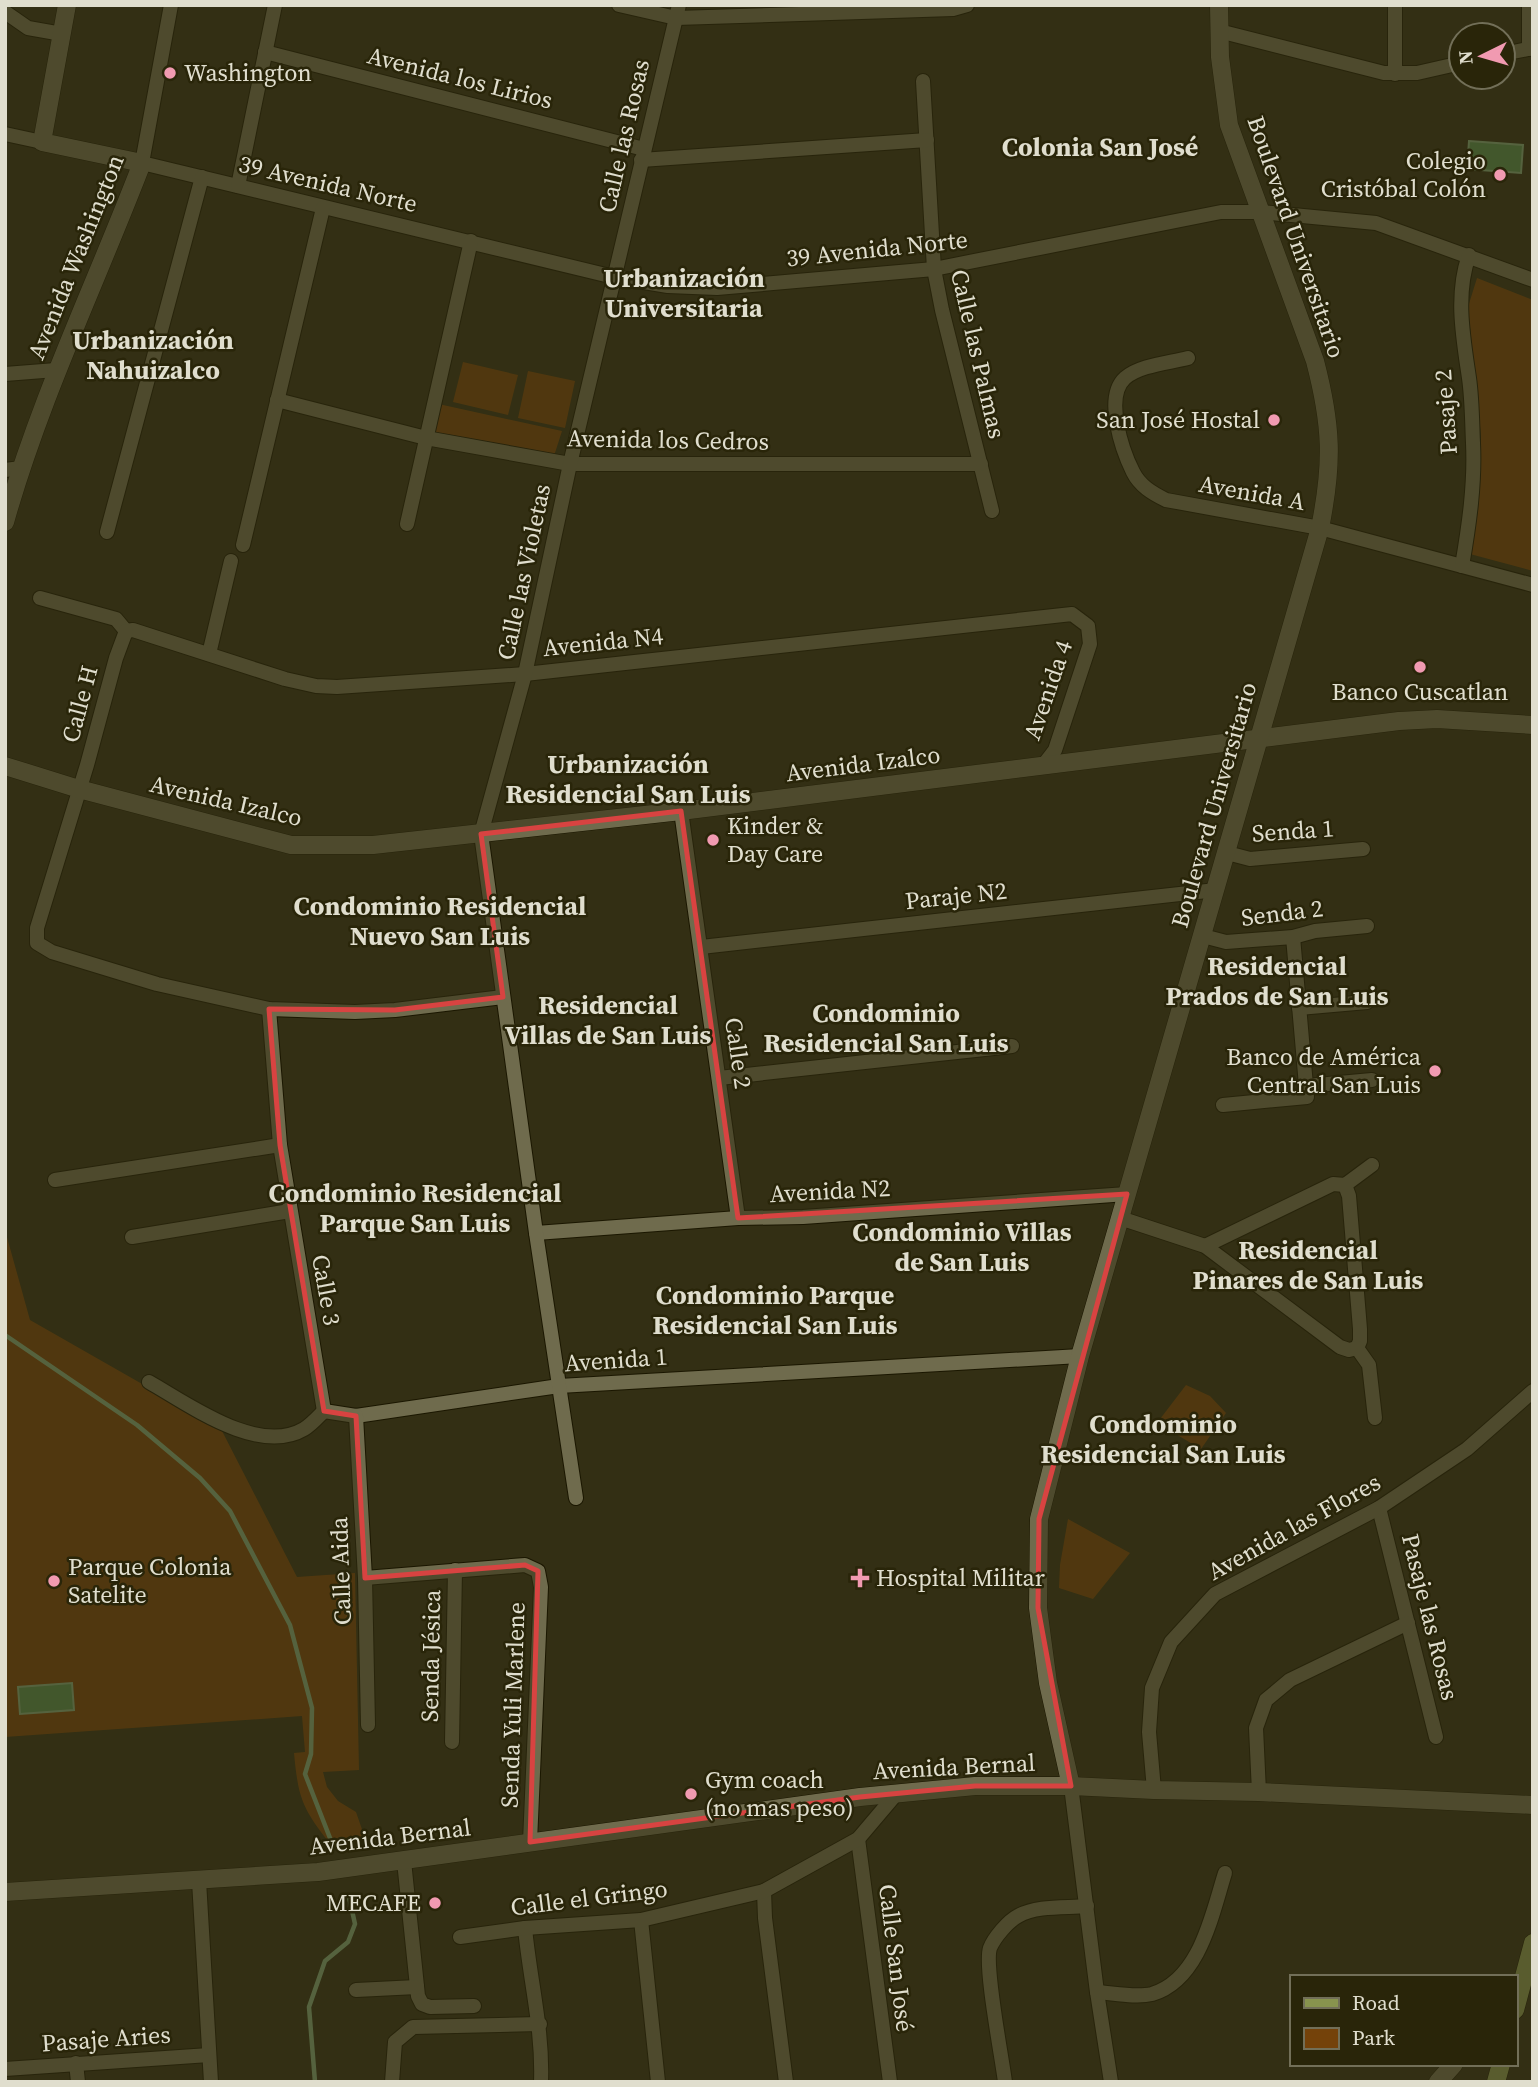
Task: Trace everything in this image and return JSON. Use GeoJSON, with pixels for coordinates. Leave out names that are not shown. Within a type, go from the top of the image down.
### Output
{"type":"FeatureCollection","features":[{"type":"Feature","properties":{"kind":"main road"},"geometry":{"type":"LineString","coordinates":[[1517,2003],[1531,1951]]}},
{"type":"Feature","properties":{"kind":"street"},"geometry":{"type":"LineString","coordinates":[[42,142],[67,5]]}},
{"type":"Feature","properties":{"kind":"street","name":"Avenida Washington"},"geometry":{"type":"LineString","coordinates":[[5,522],[13,469],[115,234],[142,163],[171,5]]}},
{"type":"Feature","properties":{"kind":"street"},"geometry":{"type":"LineString","coordinates":[[238,186],[275,5]]}},
{"type":"Feature","properties":{"kind":"street"},"geometry":{"type":"LineString","coordinates":[[619,5],[677,12],[953,9],[967,5]]}},
{"type":"Feature","properties":{"kind":"street","name":"Boulevard Universitario"},"geometry":{"type":"LineString","coordinates":[[1071,1786],[1048,1683],[1038,1608],[1038,1519],[1126,1194],[1320,528],[1331,456],[1324,394],[1303,326],[1229,125],[1219,31],[1220,5]]}},
{"type":"Feature","properties":{"kind":"street"},"geometry":{"type":"LineString","coordinates":[[1395,5],[1395,74]]}},
{"type":"Feature","properties":{"kind":"street"},"geometry":{"type":"LineString","coordinates":[[1529,5],[1531,48]]}},
{"type":"Feature","properties":{"kind":"street"},"geometry":{"type":"LineString","coordinates":[[5,12],[28,28],[62,34]]}},
{"type":"Feature","properties":{"kind":"street","name":"Calle las Rosas"},"geometry":{"type":"LineString","coordinates":[[614,276],[677,12]]}},
{"type":"Feature","properties":{"kind":"street"},"geometry":{"type":"LineString","coordinates":[[1219,31],[1395,74],[1417,73],[1447,66]]}},
{"type":"Feature","properties":{"kind":"street","name":"Avenida los Lirios"},"geometry":{"type":"LineString","coordinates":[[265,52],[643,154],[928,140]]}},
{"type":"Feature","properties":{"kind":"street","name":"Calle las Palmas"},"geometry":{"type":"LineString","coordinates":[[923,81],[934,269],[992,511]]}},
{"type":"Feature","properties":{"kind":"street"},"geometry":{"type":"LineString","coordinates":[[5,134],[142,163]]}},
{"type":"Feature","properties":{"kind":"street","name":"39 Avenida Norte"},"geometry":{"type":"LineString","coordinates":[[142,163],[323,208],[667,286],[717,288],[934,269],[1221,212],[1261,212],[1376,223],[1533,280]]}},
{"type":"Feature","properties":{"kind":"street"},"geometry":{"type":"LineString","coordinates":[[107,532],[202,177]]}},
{"type":"Feature","properties":{"kind":"street"},"geometry":{"type":"LineString","coordinates":[[243,545],[323,208]]}},
{"type":"Feature","properties":{"kind":"street"},"geometry":{"type":"LineString","coordinates":[[407,524],[471,241]]}},
{"type":"Feature","properties":{"kind":"street","name":"Pasaje 2"},"geometry":{"type":"LineString","coordinates":[[1462,566],[1472,506],[1474,447],[1469,381],[1462,339],[1461,304],[1464,269],[1469,255]]}},
{"type":"Feature","properties":{"kind":"street","name":"Calle las Violetas"},"geometry":{"type":"LineString","coordinates":[[481,834],[525,674],[614,276]]}},
{"type":"Feature","properties":{"kind":"street","name":"Avenida A"},"geometry":{"type":"LineString","coordinates":[[1188,358],[1139,371],[1125,379],[1117,391],[1116,423],[1134,473],[1149,491],[1166,500],[1320,528],[1533,585]]}},
{"type":"Feature","properties":{"kind":"street"},"geometry":{"type":"LineString","coordinates":[[5,374],[56,370]]}},
{"type":"Feature","properties":{"kind":"street","name":"Avenida los Cedros"},"geometry":{"type":"LineString","coordinates":[[277,400],[426,438],[570,464],[981,464]]}},
{"type":"Feature","properties":{"kind":"street"},"geometry":{"type":"LineString","coordinates":[[209,654],[231,561]]}},
{"type":"Feature","properties":{"kind":"street","name":"Avenida N4"},"geometry":{"type":"LineString","coordinates":[[40,598],[116,619],[126,631],[133,630],[296,682],[337,687],[525,674],[1072,614],[1088,626]]}},
{"type":"Feature","properties":{"kind":"street","name":"Avenida 4"},"geometry":{"type":"LineString","coordinates":[[1042,767],[1055,750],[1090,645],[1088,626]]}},
{"type":"Feature","properties":{"kind":"street","name":"Calle H"},"geometry":{"type":"LineString","coordinates":[[126,631],[37,928],[37,943],[52,952],[157,984],[269,1009]]}},
{"type":"Feature","properties":{"kind":"street","name":"Avenida Izalco"},"geometry":{"type":"LineString","coordinates":[[5,766],[79,789],[292,845],[327,847],[373,845],[681,811],[1378,724],[1437,719],[1533,725]]}},
{"type":"Feature","properties":{"kind":"street","name":"Calle 2"},"geometry":{"type":"LineString","coordinates":[[681,811],[738,1218]]}},
{"type":"Feature","properties":{"kind":"street"},"geometry":{"type":"LineString","coordinates":[[481,834],[576,1498]]}},
{"type":"Feature","properties":{"kind":"street","name":"Senda 1"},"geometry":{"type":"LineString","coordinates":[[1227,853],[1250,859],[1363,849]]}},
{"type":"Feature","properties":{"kind":"street","name":"Paraje N2"},"geometry":{"type":"LineString","coordinates":[[701,947],[1216,890]]}},
{"type":"Feature","properties":{"kind":"street","name":"Senda 2"},"geometry":{"type":"LineString","coordinates":[[1203,936],[1222,942],[1293,937],[1315,931],[1367,926]]}},
{"type":"Feature","properties":{"kind":"street"},"geometry":{"type":"LineString","coordinates":[[1293,937],[1306,1091]]}},
{"type":"Feature","properties":{"kind":"street"},"geometry":{"type":"LineString","coordinates":[[269,1009],[355,1012],[503,998]]}},
{"type":"Feature","properties":{"kind":"street"},"geometry":{"type":"LineString","coordinates":[[1299,1008],[1367,1002]]}},
{"type":"Feature","properties":{"kind":"street","name":"Calle 3"},"geometry":{"type":"LineString","coordinates":[[269,1009],[280,1145],[324,1412]]}},
{"type":"Feature","properties":{"kind":"street"},"geometry":{"type":"LineString","coordinates":[[719,1078],[1012,1046]]}},
{"type":"Feature","properties":{"kind":"street"},"geometry":{"type":"LineString","coordinates":[[1223,1105],[1372,1080]]}},
{"type":"Feature","properties":{"kind":"street"},"geometry":{"type":"LineString","coordinates":[[55,1180],[280,1145]]}},
{"type":"Feature","properties":{"kind":"street"},"geometry":{"type":"LineString","coordinates":[[1205,1245],[1333,1184],[1345,1185],[1372,1165]]}},
{"type":"Feature","properties":{"kind":"street"},"geometry":{"type":"LineString","coordinates":[[1345,1185],[1349,1196],[1360,1329],[1357,1348]]}},
{"type":"Feature","properties":{"kind":"street","name":"Avenida N2"},"geometry":{"type":"LineString","coordinates":[[536,1233],[1126,1194]]}},
{"type":"Feature","properties":{"kind":"street"},"geometry":{"type":"LineString","coordinates":[[132,1237],[290,1211]]}},
{"type":"Feature","properties":{"kind":"street"},"geometry":{"type":"LineString","coordinates":[[1120,1218],[1205,1245],[1340,1347],[1349,1350],[1357,1348]]}},
{"type":"Feature","properties":{"kind":"street"},"geometry":{"type":"LineString","coordinates":[[1357,1348],[1369,1365],[1375,1418]]}},
{"type":"Feature","properties":{"kind":"street","name":"Avenida 1"},"geometry":{"type":"LineString","coordinates":[[324,1412],[356,1416],[559,1386],[1080,1356]]}},
{"type":"Feature","properties":{"kind":"street"},"geometry":{"type":"LineString","coordinates":[[149,1382],[230,1429],[258,1435],[285,1435],[303,1430],[324,1412]]}},
{"type":"Feature","properties":{"kind":"street","name":"Avenida las Flores"},"geometry":{"type":"LineString","coordinates":[[1154,1790],[1149,1732],[1152,1688],[1171,1642],[1215,1594],[1379,1508],[1467,1449],[1533,1391]]}},
{"type":"Feature","properties":{"kind":"street","name":"Calle Aida"},"geometry":{"type":"LineString","coordinates":[[356,1416],[365,1578],[368,1725]]}},
{"type":"Feature","properties":{"kind":"street","name":"Pasaje las Rosas"},"geometry":{"type":"LineString","coordinates":[[1379,1508],[1436,1737]]}},
{"type":"Feature","properties":{"kind":"street","name":"Senda Yuli Marlene"},"geometry":{"type":"LineString","coordinates":[[455,1570],[525,1565],[538,1570],[541,1587],[530,1842]]}},
{"type":"Feature","properties":{"kind":"street"},"geometry":{"type":"LineString","coordinates":[[365,1578],[455,1570]]}},
{"type":"Feature","properties":{"kind":"street","name":"Senda Jésica"},"geometry":{"type":"LineString","coordinates":[[452,1742],[455,1570]]}},
{"type":"Feature","properties":{"kind":"street"},"geometry":{"type":"LineString","coordinates":[[1259,1792],[1256,1728],[1266,1700],[1290,1680],[1408,1623]]}},
{"type":"Feature","properties":{"kind":"street","name":"Avenida Bernal"},"geometry":{"type":"LineString","coordinates":[[5,1892],[318,1872],[897,1793],[975,1786],[1259,1792],[1533,1805]]}},
{"type":"Feature","properties":{"kind":"street"},"geometry":{"type":"LineString","coordinates":[[1071,1786],[1111,2082]]}},
{"type":"Feature","properties":{"kind":"street","name":"Calle el Gringo"},"geometry":{"type":"LineString","coordinates":[[460,1937],[525,1928],[641,1920],[764,1891],[858,1839],[897,1793]]}},
{"type":"Feature","properties":{"kind":"street","name":"Calle San José"},"geometry":{"type":"LineString","coordinates":[[858,1839],[890,2082]]}},
{"type":"Feature","properties":{"kind":"street"},"geometry":{"type":"LineString","coordinates":[[404,1861],[417,1987],[422,2004],[430,2007],[474,2006]]}},
{"type":"Feature","properties":{"kind":"street"},"geometry":{"type":"LineString","coordinates":[[1097,1992],[1150,1995],[1175,1984],[1193,1959],[1205,1934],[1225,1873]]}},
{"type":"Feature","properties":{"kind":"street"},"geometry":{"type":"LineString","coordinates":[[199,1881],[211,2082]]}},
{"type":"Feature","properties":{"kind":"street"},"geometry":{"type":"LineString","coordinates":[[764,1891],[765,1919],[786,2082]]}},
{"type":"Feature","properties":{"kind":"street"},"geometry":{"type":"LineString","coordinates":[[1005,2082],[989,1969],[990,1948],[1003,1929],[1017,1916],[1033,1911],[1087,1906]]}},
{"type":"Feature","properties":{"kind":"street"},"geometry":{"type":"LineString","coordinates":[[641,1920],[658,2082]]}},
{"type":"Feature","properties":{"kind":"street"},"geometry":{"type":"LineString","coordinates":[[525,1928],[540,2024],[541,2082]]}},
{"type":"Feature","properties":{"kind":"street"},"geometry":{"type":"LineString","coordinates":[[1515,1975],[1531,1951]]}},
{"type":"Feature","properties":{"kind":"street"},"geometry":{"type":"LineString","coordinates":[[356,1990],[417,1987]]}},
{"type":"Feature","properties":{"kind":"street"},"geometry":{"type":"LineString","coordinates":[[392,2082],[395,2042],[413,2027],[540,2024]]}},
{"type":"Feature","properties":{"kind":"street","name":"Pasaje Aries"},"geometry":{"type":"LineString","coordinates":[[5,2069],[209,2055]]}},
{"type":"Feature","properties":{"kind":"street"},"geometry":{"type":"LineString","coordinates":[[76,2063],[78,2082]]}},
{"type":"Feature","properties":{"kind":"street"},"geometry":{"type":"LineString","coordinates":[[1426,2082],[1439,2066]]}},
{"type":"Feature","properties":{"kind":"street"},"geometry":{"type":"LineString","coordinates":[[1438,2082],[1452,2066]]}},
{"type":"Feature","properties":{"kind":"highlighted area"},"geometry":{"type":"Polygon","coordinates":[[[681,811],[738,1218],[1127,1194],[1039,1519],[1038,1608],[1071,1786],[975,1786],[860,1797],[530,1842],[538,1571],[525,1565],[365,1578],[356,1416],[324,1411],[280,1145],[269,1009],[395,1010],[503,997],[481,834],[681,811]]]}},
{"type":"Feature","properties":{"kind":"green space"},"geometry":{"type":"Polygon","coordinates":[[[1477,278],[1533,300],[1533,571],[1470,554],[1478,510],[1481,436],[1468,307],[1477,278]]]}},
{"type":"Feature","properties":{"kind":"green space"},"geometry":{"type":"Polygon","coordinates":[[[463,362],[518,375],[508,415],[453,402],[463,362]]]}},
{"type":"Feature","properties":{"kind":"green space"},"geometry":{"type":"Polygon","coordinates":[[[528,371],[575,381],[565,428],[518,418],[528,371]]]}},
{"type":"Feature","properties":{"kind":"green space"},"geometry":{"type":"Polygon","coordinates":[[[434,403],[562,431],[554,456],[428,433],[434,403]]]}},
{"type":"Feature","properties":{"kind":"green space"},"geometry":{"type":"Polygon","coordinates":[[[5,1230],[30,1320],[221,1429],[297,1577],[355,1573],[359,1770],[323,1772],[327,1787],[338,1801],[356,1812],[365,1838],[328,1841],[306,1809],[299,1790],[294,1753],[305,1752],[302,1716],[5,1737],[5,1230]]]}},
{"type":"Feature","properties":{"kind":"green space"},"geometry":{"type":"Polygon","coordinates":[[[1186,1385],[1210,1396],[1226,1413],[1201,1449],[1157,1423],[1186,1385]]]}},
{"type":"Feature","properties":{"kind":"green space"},"geometry":{"type":"Polygon","coordinates":[[[1068,1519],[1130,1553],[1093,1599],[1059,1588],[1068,1519]]]}},
{"type":"Feature","properties":{"kind":"shaded area"},"geometry":{"type":"Polygon","coordinates":[[[1469,141],[1523,145],[1521,173],[1467,169],[1469,141]]]}},
{"type":"Feature","properties":{"kind":"shaded area"},"geometry":{"type":"Polygon","coordinates":[[[72,1683],[74,1710],[20,1714],[18,1687],[72,1683]]]}},
{"type":"Feature","properties":{"kind":"waterway"},"geometry":{"type":"LineString","coordinates":[[5,1335],[137,1425],[200,1478],[230,1511],[290,1625],[312,1708],[311,1754],[305,1774],[330,1838]]}},
{"type":"Feature","properties":{"kind":"waterway"},"geometry":{"type":"LineString","coordinates":[[315,2082],[309,2007],[325,1961],[348,1942],[355,1924],[349,1897]]}},
{"type":"Feature","properties":{"kind":"place","name":"Washington"},"geometry":{"type":"Point","coordinates":[170,73]}},
{"type":"Feature","properties":{"kind":"place","name":"Colegio Cristóbal Colón"},"geometry":{"type":"Point","coordinates":[1500,175]}},
{"type":"Feature","properties":{"kind":"place","name":"San José Hostal"},"geometry":{"type":"Point","coordinates":[1274,420]}},
{"type":"Feature","properties":{"kind":"place","name":"Banco Cuscatlan"},"geometry":{"type":"Point","coordinates":[1420,667]}},
{"type":"Feature","properties":{"kind":"place","name":"Kinder & Day Care"},"geometry":{"type":"Point","coordinates":[713,840]}},
{"type":"Feature","properties":{"kind":"place","name":"Banco de América Central San Luis"},"geometry":{"type":"Point","coordinates":[1435,1071]}},
{"type":"Feature","properties":{"kind":"place","name":"Hospital Militar"},"geometry":{"type":"Point","coordinates":[860,1578]}},
{"type":"Feature","properties":{"kind":"place","name":"Parque Colonia Satelite"},"geometry":{"type":"Point","coordinates":[54,1581]}},
{"type":"Feature","properties":{"kind":"place","name":"Gym coach (no mas peso)"},"geometry":{"type":"Point","coordinates":[691,1794]}},
{"type":"Feature","properties":{"kind":"place","name":"MECAFE"},"geometry":{"type":"Point","coordinates":[435,1903]}},
{"type":"Feature","properties":{"kind":"district","name":"Colonia San José"},"geometry":{"type":"Point","coordinates":[1100,147]}},
{"type":"Feature","properties":{"kind":"district","name":"Urbanización Universitaria"},"geometry":{"type":"Point","coordinates":[684,293]}},
{"type":"Feature","properties":{"kind":"district","name":"Urbanización Nahuizalco"},"geometry":{"type":"Point","coordinates":[153,355]}},
{"type":"Feature","properties":{"kind":"district","name":"Urbanización Residencial San Luis"},"geometry":{"type":"Point","coordinates":[628,779]}},
{"type":"Feature","properties":{"kind":"district","name":"Condominio Residencial Nuevo San Luis"},"geometry":{"type":"Point","coordinates":[440,920]}},
{"type":"Feature","properties":{"kind":"district","name":"Residencial Prados de San Luis"},"geometry":{"type":"Point","coordinates":[1277,981]}},
{"type":"Feature","properties":{"kind":"district","name":"Residencial Villas de San Luis"},"geometry":{"type":"Point","coordinates":[608,1020]}},
{"type":"Feature","properties":{"kind":"district","name":"Condominio Residencial San Luis"},"geometry":{"type":"Point","coordinates":[886,1028]}},
{"type":"Feature","properties":{"kind":"district","name":"Condominio Residencial Parque San Luis"},"geometry":{"type":"Point","coordinates":[415,1208]}},
{"type":"Feature","properties":{"kind":"district","name":"Condominio Villas de San Luis"},"geometry":{"type":"Point","coordinates":[962,1247]}},
{"type":"Feature","properties":{"kind":"district","name":"Residencial Pinares de San Luis"},"geometry":{"type":"Point","coordinates":[1308,1265]}},
{"type":"Feature","properties":{"kind":"district","name":"Condominio Parque Residencial San Luis"},"geometry":{"type":"Point","coordinates":[775,1310]}},
{"type":"Feature","properties":{"kind":"district","name":"Condominio Residencial San Luis"},"geometry":{"type":"Point","coordinates":[1163,1439]}}]}
